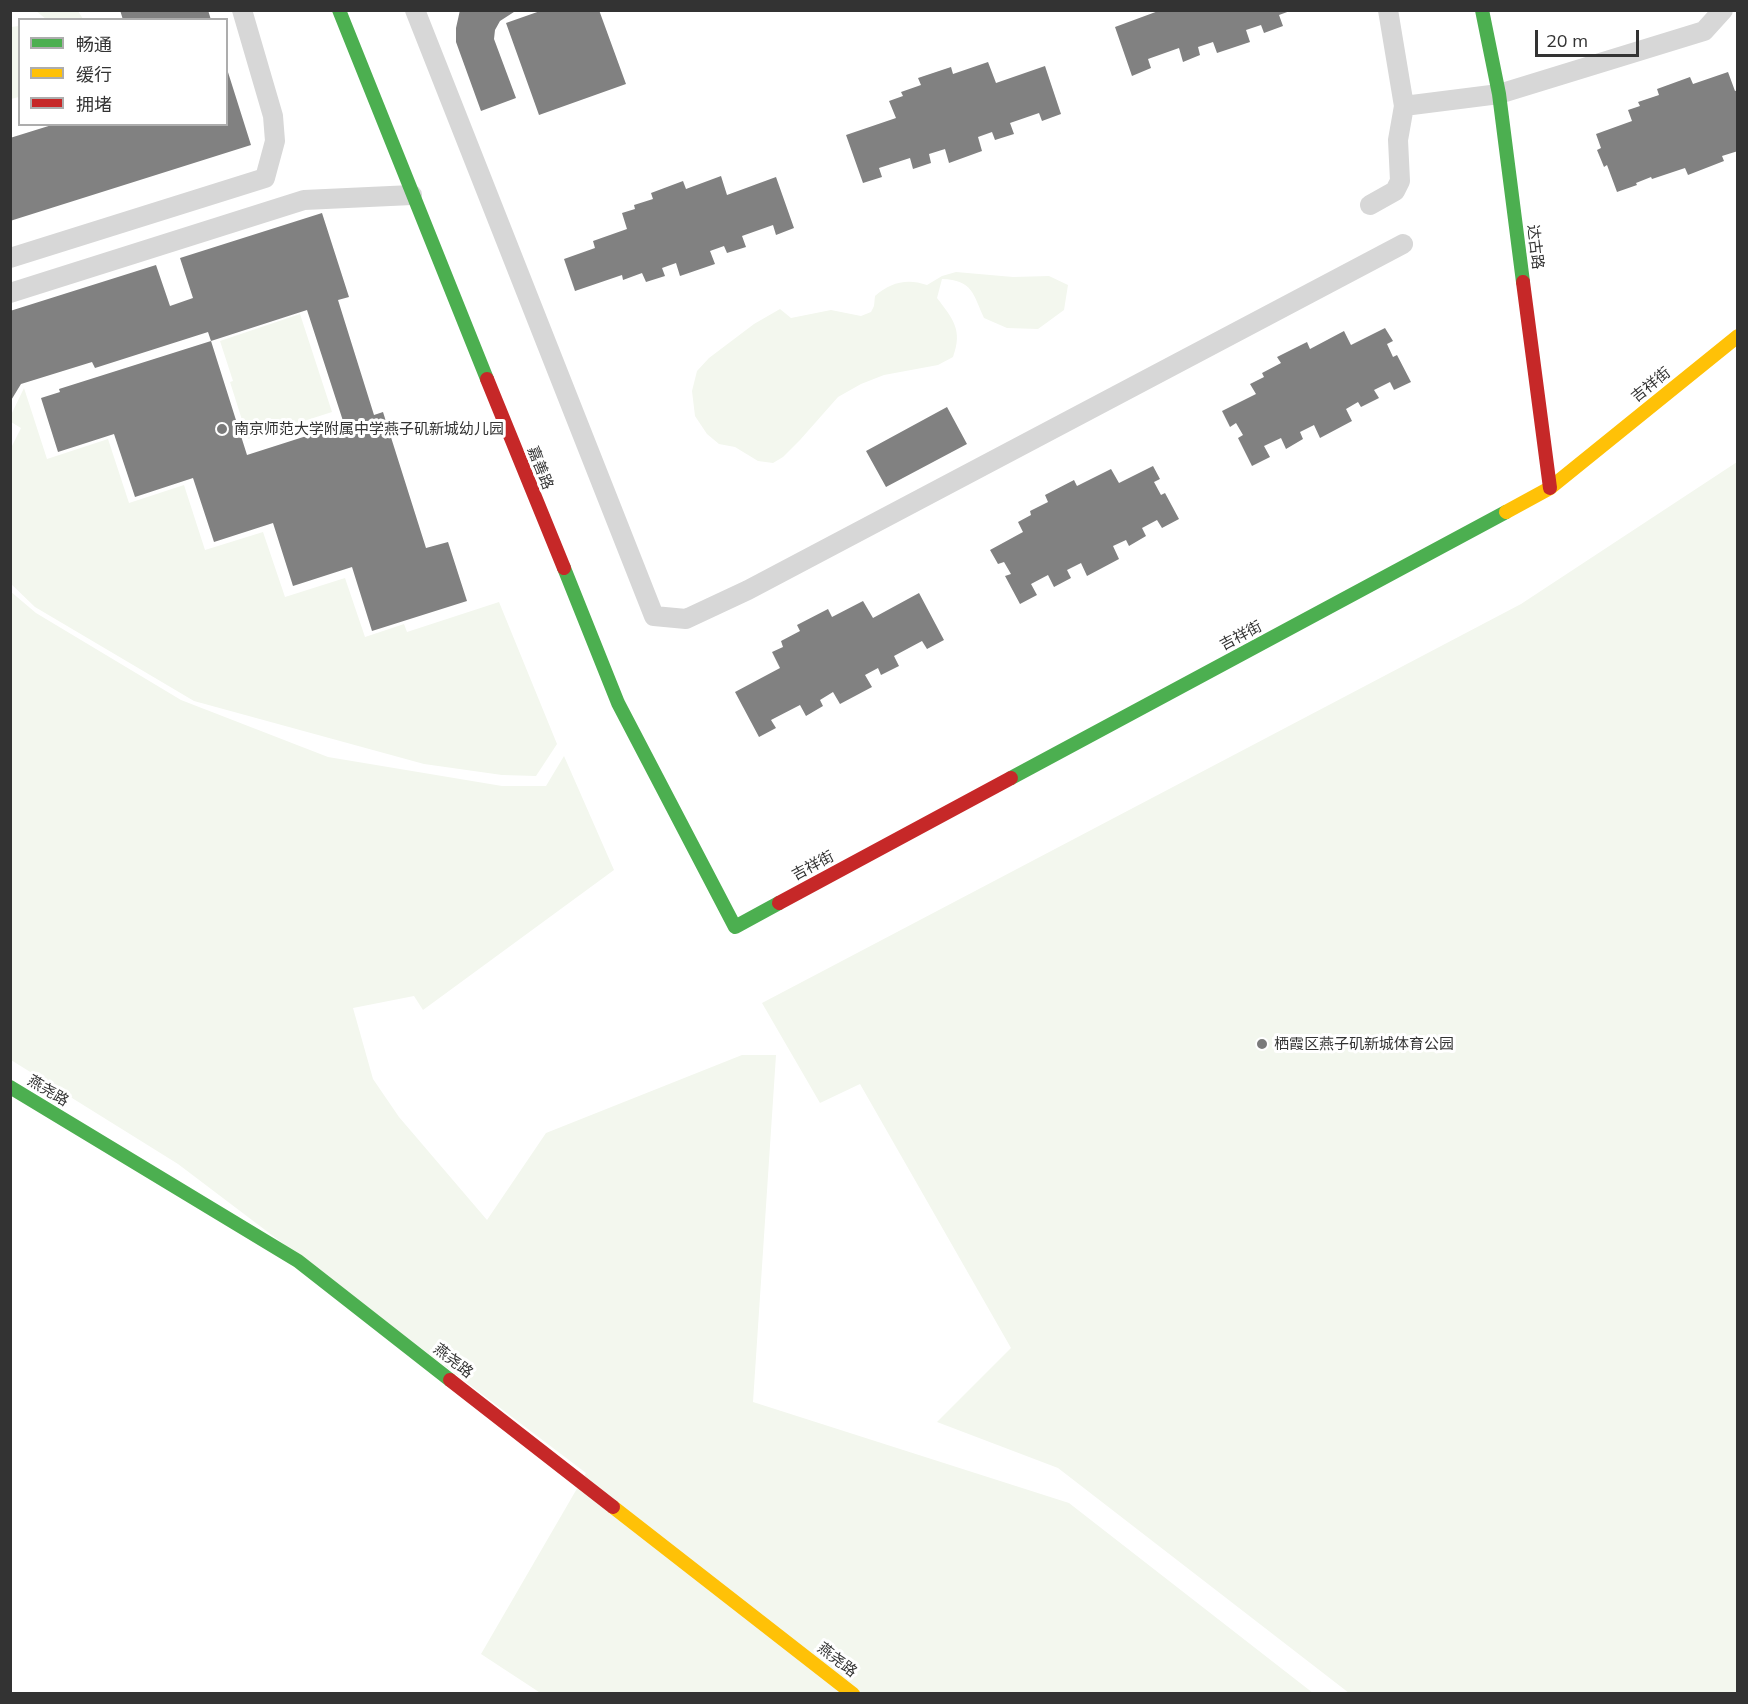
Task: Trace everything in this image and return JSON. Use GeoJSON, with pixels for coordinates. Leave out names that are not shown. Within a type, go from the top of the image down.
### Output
{"type":"FeatureCollection","features":[{"type":"Feature","properties":{"kind":"street","name":"嘉善路"},"geometry":{"type":"LineString","coordinates":[[339,10],[618,702],[735,927]]}},
{"type":"Feature","properties":{"kind":"street","name":"达古路"},"geometry":{"type":"LineString","coordinates":[[1482,10],[1499,94],[1550,489]]}},
{"type":"Feature","properties":{"kind":"street","name":"吉祥街"},"geometry":{"type":"LineString","coordinates":[[735,927],[1550,489],[1737,336]]}},
{"type":"Feature","properties":{"kind":"street","name":"燕尧路"},"geometry":{"type":"LineString","coordinates":[[10,1087],[298,1261],[854,1694]]}},
{"type":"Feature","properties":{"kind":"lane"},"geometry":{"type":"LineString","coordinates":[[10,258],[265,178],[275,141],[273,116],[242,10]]}},
{"type":"Feature","properties":{"kind":"lane"},"geometry":{"type":"LineString","coordinates":[[415,10],[654,616],[686,619],[748,590],[1403,244]]}},
{"type":"Feature","properties":{"kind":"lane"},"geometry":{"type":"LineString","coordinates":[[1370,205],[1395,191],[1400,181],[1398,140],[1404,106],[1388,10]]}},
{"type":"Feature","properties":{"kind":"lane"},"geometry":{"type":"LineString","coordinates":[[1404,106],[1499,94],[1704,31],[1723,10]]}},
{"type":"Feature","properties":{"kind":"lane"},"geometry":{"type":"LineString","coordinates":[[10,293],[304,200],[412,195]]}},
{"type":"Feature","properties":{"kind":"shaded area"},"geometry":{"type":"Polygon","coordinates":[[[36,11],[78,11],[82,18],[45,18],[36,11]]]}},
{"type":"Feature","properties":{"kind":"shaded area"},"geometry":{"type":"Polygon","coordinates":[[[18,26],[18,97],[11,99],[11,27],[18,26]]]}},
{"type":"Feature","properties":{"kind":"shaded area"},"geometry":{"type":"Polygon","coordinates":[[[956,272],[1013,277],[1049,276],[1068,285],[1064,310],[1038,329],[1007,328],[984,318],[974,295],[966,285],[942,279],[937,298],[948,312],[957,332],[953,357],[938,365],[884,375],[861,384],[838,397],[800,440],[783,457],[773,463],[758,461],[735,447],[719,444],[707,434],[695,416],[692,391],[697,371],[709,358],[754,324],[780,309],[791,318],[831,310],[861,316],[871,312],[875,296],[887,287],[906,282],[927,285],[942,276],[956,272]]]}},
{"type":"Feature","properties":{"kind":"shaded area"},"geometry":{"type":"Polygon","coordinates":[[[300,314],[332,412],[248,439],[220,341],[300,314]]]}},
{"type":"Feature","properties":{"kind":"shaded area"},"geometry":{"type":"Polygon","coordinates":[[[24,388],[47,459],[108,439],[129,503],[184,485],[205,550],[263,532],[285,597],[345,578],[365,637],[404,624],[407,632],[499,602],[557,744],[536,776],[502,775],[424,764],[194,701],[35,607],[10,583],[11,448],[21,428],[11,422],[11,415],[24,388]]]}},
{"type":"Feature","properties":{"kind":"shaded area","name":"栖霞区燕子矶新城体育公园"},"geometry":{"type":"Polygon","coordinates":[[[1737,462],[1737,1693],[1349,1693],[1058,1468],[937,1422],[1011,1348],[860,1084],[820,1103],[762,1003],[1521,604],[1737,462]]]}},
{"type":"Feature","properties":{"kind":"shaded area"},"geometry":{"type":"Polygon","coordinates":[[[10,591],[36,613],[181,700],[328,757],[502,786],[546,786],[564,756],[614,870],[423,1010],[414,996],[353,1008],[373,1079],[399,1117],[487,1220],[546,1133],[742,1055],[776,1055],[753,1402],[1069,1503],[1313,1693],[542,1694],[481,1654],[586,1473],[178,1164],[11,1060],[10,591]]]}},
{"type":"Feature","properties":{"kind":"building"},"geometry":{"type":"Polygon","coordinates":[[[120,10],[208,10],[210,18],[122,18],[120,10]]]}},
{"type":"Feature","properties":{"kind":"building"},"geometry":{"type":"Polygon","coordinates":[[[460,10],[517,10],[500,21],[495,30],[494,39],[516,98],[481,111],[456,42],[460,10]]]}},
{"type":"Feature","properties":{"kind":"building"},"geometry":{"type":"Polygon","coordinates":[[[543,10],[599,10],[626,84],[539,115],[506,23],[543,10]]]}},
{"type":"Feature","properties":{"kind":"building"},"geometry":{"type":"Polygon","coordinates":[[[1161,10],[1290,11],[1279,15],[1283,26],[1264,33],[1261,25],[1246,30],[1250,42],[1217,53],[1213,42],[1198,47],[1200,55],[1183,62],[1179,48],[1148,59],[1151,68],[1132,76],[1115,27],[1161,10]]]}},
{"type":"Feature","properties":{"kind":"building"},"geometry":{"type":"Polygon","coordinates":[[[988,62],[996,83],[1045,66],[1061,114],[1042,121],[1039,113],[1010,123],[1014,134],[995,140],[992,132],[978,137],[982,151],[949,163],[945,149],[929,154],[931,163],[913,169],[910,158],[879,168],[882,177],[863,183],[846,135],[896,118],[889,101],[903,96],[901,92],[921,85],[918,78],[951,67],[953,74],[988,62]]]}},
{"type":"Feature","properties":{"kind":"building"},"geometry":{"type":"Polygon","coordinates":[[[228,72],[251,145],[10,221],[10,138],[49,126],[228,126],[228,72]]]}},
{"type":"Feature","properties":{"kind":"building"},"geometry":{"type":"Polygon","coordinates":[[[1728,72],[1735,91],[1738,90],[1738,151],[1722,156],[1724,161],[1688,175],[1685,168],[1652,179],[1651,177],[1617,192],[1607,165],[1604,167],[1597,150],[1601,148],[1596,134],[1632,121],[1628,110],[1640,106],[1638,102],[1659,95],[1657,89],[1690,77],[1693,84],[1728,72]]]}},
{"type":"Feature","properties":{"kind":"building"},"geometry":{"type":"Polygon","coordinates":[[[721,176],[727,195],[776,177],[794,228],[776,235],[773,225],[742,236],[746,247],[727,253],[724,246],[710,251],[715,264],[680,276],[676,263],[662,268],[665,276],[646,282],[642,273],[623,280],[622,275],[575,291],[564,259],[595,248],[593,241],[627,229],[622,213],[635,209],[634,205],[653,199],[651,193],[683,181],[686,189],[721,176]]]}},
{"type":"Feature","properties":{"kind":"building"},"geometry":{"type":"Polygon","coordinates":[[[322,213],[349,297],[338,300],[374,415],[383,412],[426,548],[448,542],[467,601],[372,631],[352,567],[293,586],[273,523],[214,542],[193,478],[135,497],[114,434],[58,452],[41,398],[60,392],[59,389],[211,341],[208,332],[95,368],[92,362],[21,384],[10,402],[10,311],[156,265],[170,306],[193,298],[180,258],[322,213]],[[307,310],[211,341],[247,455],[344,424],[307,310]]]}},
{"type":"Feature","properties":{"kind":"building"},"geometry":{"type":"Polygon","coordinates":[[[1385,328],[1393,341],[1387,344],[1393,357],[1397,355],[1411,382],[1394,390],[1390,382],[1374,390],[1379,398],[1361,407],[1358,402],[1346,409],[1352,421],[1320,438],[1314,425],[1300,432],[1303,439],[1286,449],[1281,438],[1264,446],[1270,457],[1252,466],[1238,438],[1243,435],[1236,423],[1230,427],[1222,411],[1256,394],[1250,384],[1264,377],[1262,373],[1281,363],[1277,357],[1307,342],[1310,349],[1344,331],[1351,345],[1385,328]]]}},
{"type":"Feature","properties":{"kind":"building"},"geometry":{"type":"Polygon","coordinates":[[[947,407],[967,444],[886,487],[866,451],[947,407]]]}},
{"type":"Feature","properties":{"kind":"building"},"geometry":{"type":"Polygon","coordinates":[[[1153,466],[1160,479],[1154,482],[1161,495],[1165,493],[1179,519],[1162,528],[1157,520],[1142,528],[1146,536],[1129,546],[1126,540],[1113,546],[1119,559],[1087,576],[1081,563],[1067,570],[1071,578],[1054,587],[1048,575],[1031,584],[1037,595],[1020,604],[1005,576],[1011,574],[1004,562],[998,564],[990,550],[1023,532],[1018,522],[1031,515],[1030,511],[1048,502],[1045,495],[1074,480],[1077,486],[1111,469],[1119,483],[1153,466]]]}},
{"type":"Feature","properties":{"kind":"building"},"geometry":{"type":"Polygon","coordinates":[[[919,593],[944,640],[927,649],[922,641],[894,656],[899,666],[881,675],[878,668],[865,675],[872,687],[840,704],[833,692],[820,700],[823,706],[806,716],[800,705],[771,720],[776,728],[759,737],[735,692],[780,668],[772,652],[783,647],[781,641],[800,631],[797,625],[828,609],[832,617],[863,601],[873,618],[919,593]]]}},
{"type":"Feature","properties":{"kind":"traffic: fast"},"geometry":{"type":"LineString","coordinates":[[339,10],[487,379]]}},
{"type":"Feature","properties":{"kind":"traffic: fast"},"geometry":{"type":"LineString","coordinates":[[1482,10],[1499,94],[1523,282]]}},
{"type":"Feature","properties":{"kind":"traffic: fast"},"geometry":{"type":"LineString","coordinates":[[1011,778],[1506,512]]}},
{"type":"Feature","properties":{"kind":"traffic: fast"},"geometry":{"type":"LineString","coordinates":[[564,568],[618,703],[735,927],[779,903]]}},
{"type":"Feature","properties":{"kind":"traffic: fast"},"geometry":{"type":"LineString","coordinates":[[10,1087],[298,1261],[450,1380]]}},
{"type":"Feature","properties":{"kind":"traffic: slow"},"geometry":{"type":"LineString","coordinates":[[1506,512],[1550,488],[1738,336]]}},
{"type":"Feature","properties":{"kind":"traffic: slow"},"geometry":{"type":"LineString","coordinates":[[613,1507],[853,1694]]}},
{"type":"Feature","properties":{"kind":"traffic: jam"},"geometry":{"type":"LineString","coordinates":[[1523,282],[1550,488]]}},
{"type":"Feature","properties":{"kind":"traffic: jam"},"geometry":{"type":"LineString","coordinates":[[487,379],[564,568]]}},
{"type":"Feature","properties":{"kind":"traffic: jam"},"geometry":{"type":"LineString","coordinates":[[779,903],[1011,778]]}},
{"type":"Feature","properties":{"kind":"traffic: jam"},"geometry":{"type":"LineString","coordinates":[[450,1380],[613,1507]]}},
{"type":"Feature","properties":{"kind":"place","name":"南京师范大学附属中学燕子矶新城幼儿园"},"geometry":{"type":"Point","coordinates":[222,429]}},
{"type":"Feature","properties":{"kind":"place","name":"栖霞区燕子矶新城体育公园"},"geometry":{"type":"Point","coordinates":[1262,1044]}}]}
